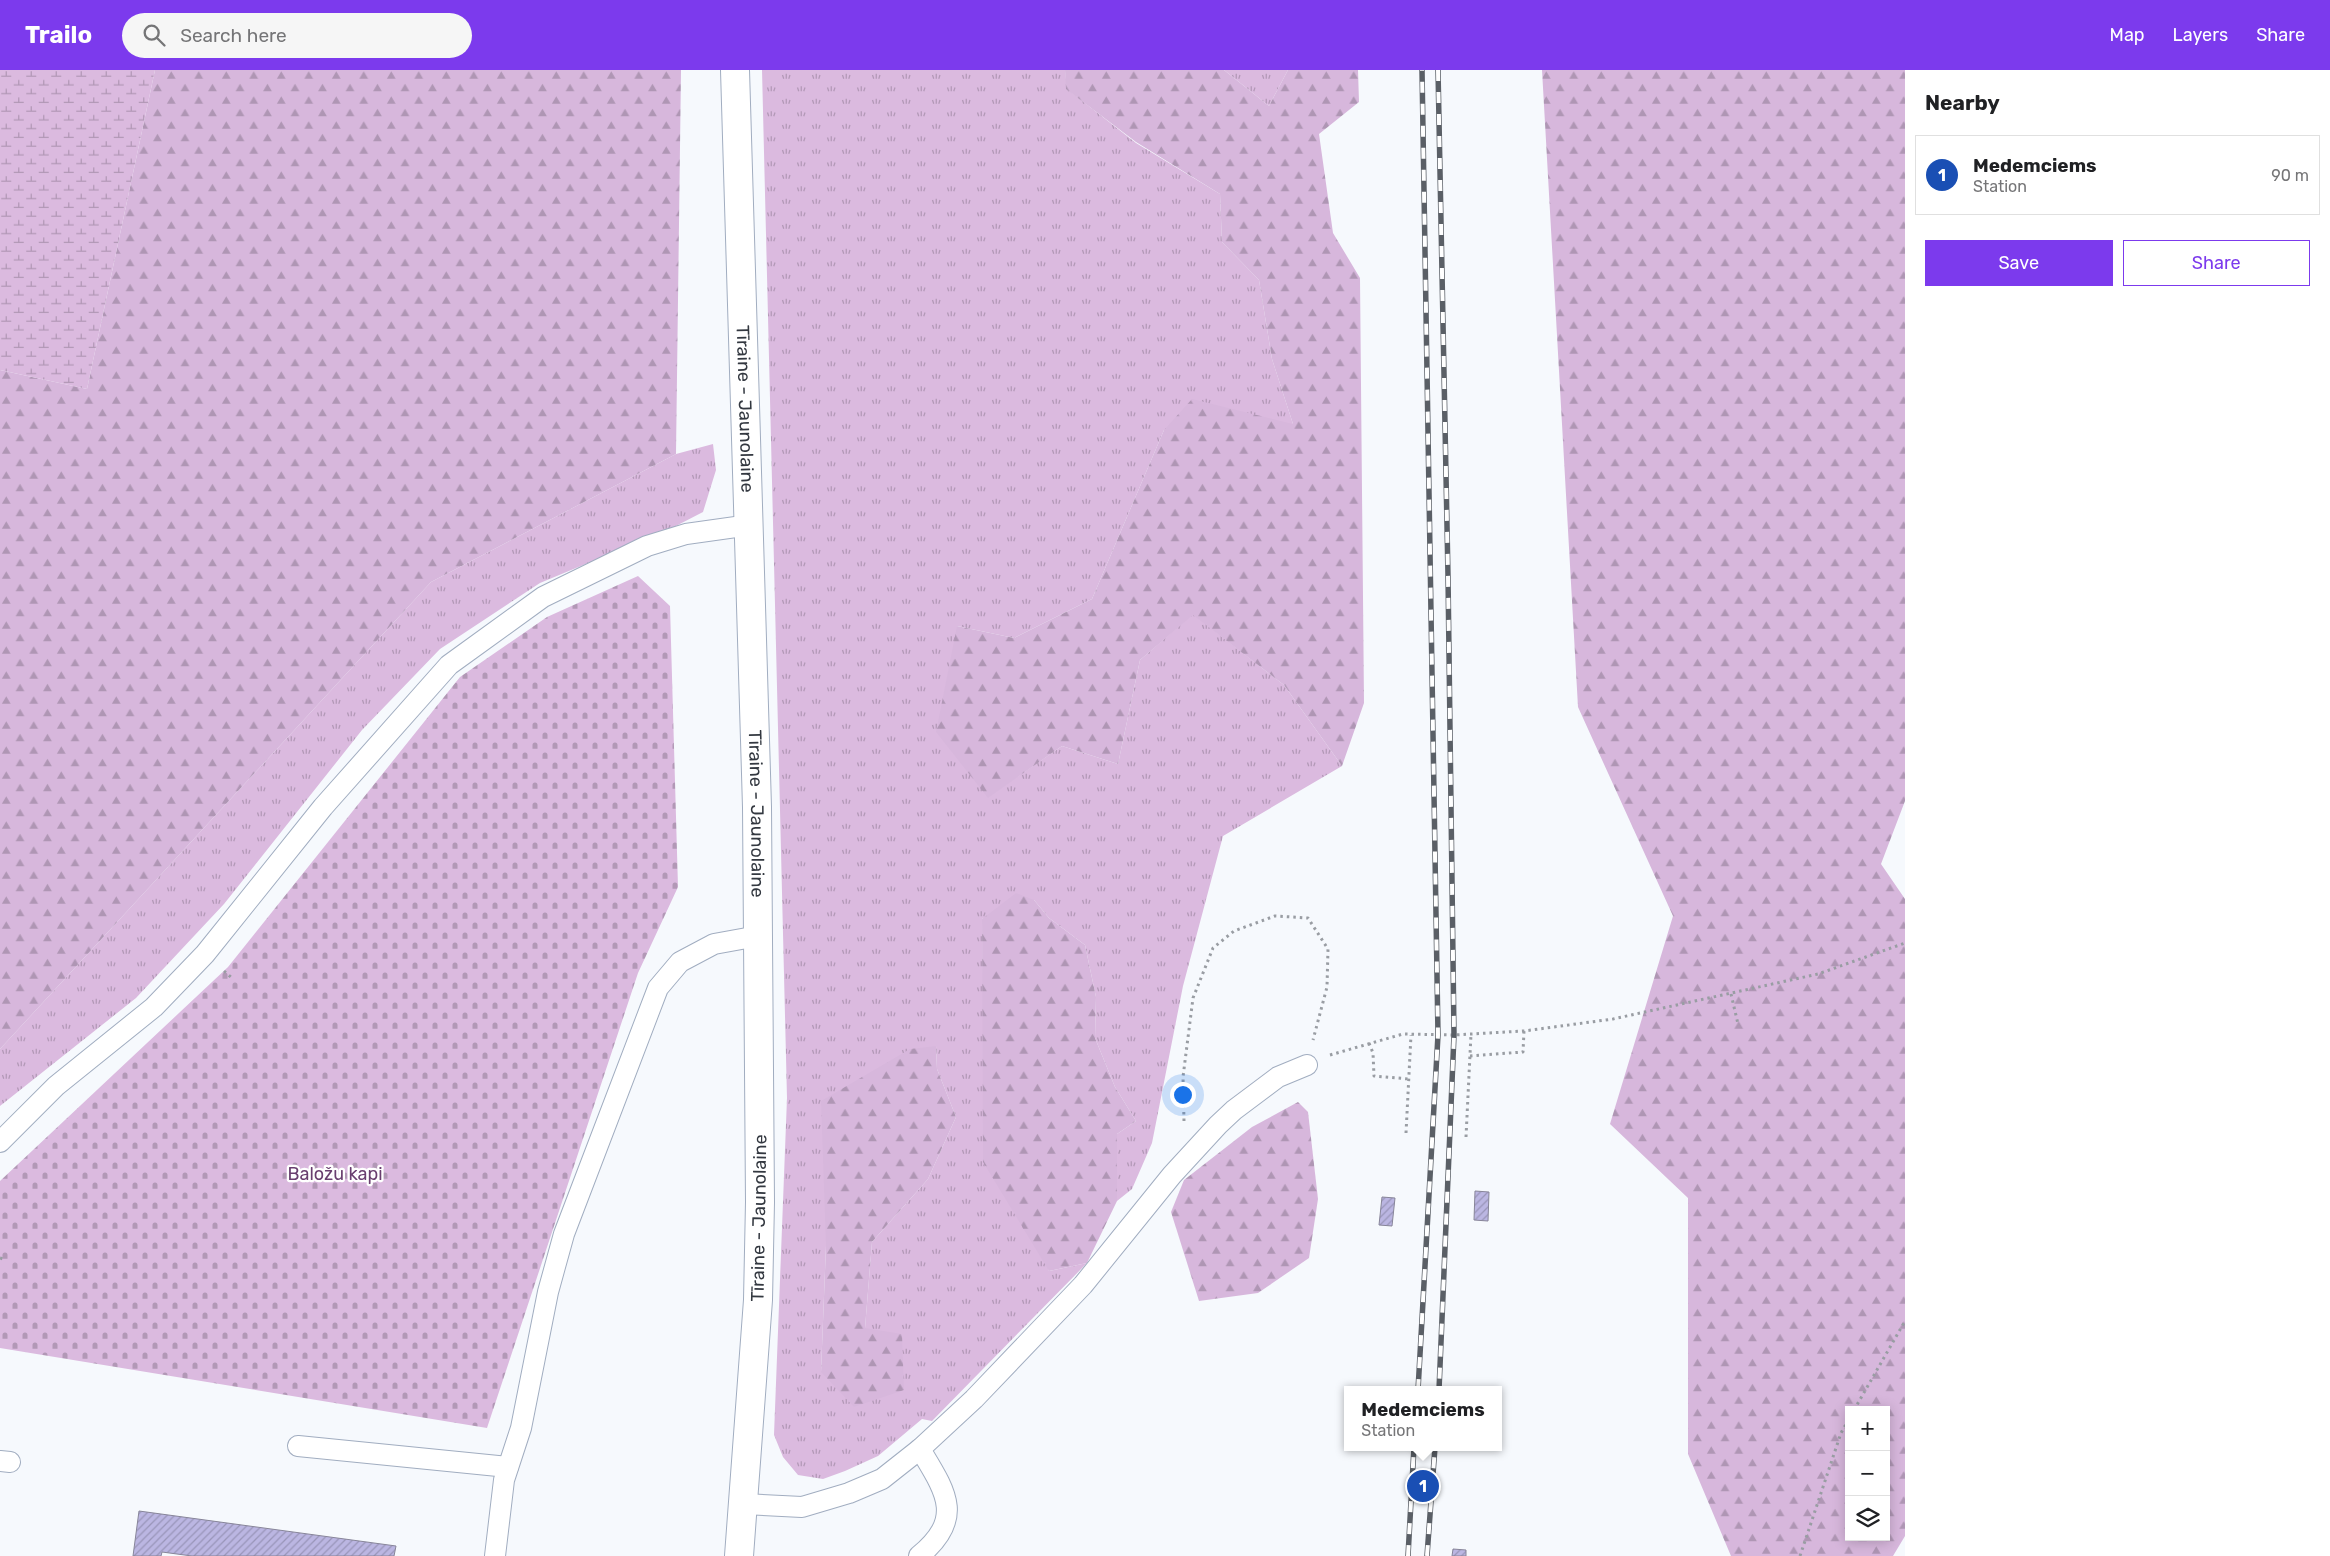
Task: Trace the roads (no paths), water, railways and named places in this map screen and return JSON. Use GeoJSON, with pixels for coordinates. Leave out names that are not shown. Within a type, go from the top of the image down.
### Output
{"type":"FeatureCollection","features":[{"type":"Feature","properties":{"kind":"main road","name":"Tīraine - Jaunolaine"},"geometry":{"type":"LineString","coordinates":[[735,70],[750,525],[758,936],[760,1192],[759,1290],[739,1556]]}},
{"type":"Feature","properties":{"kind":"lane"},"geometry":{"type":"LineString","coordinates":[[0,1142],[56,1086],[154,1007],[205,954],[323,807],[448,664],[544,597],[648,546],[700,531],[750,525]]}},
{"type":"Feature","properties":{"kind":"lane"},"geometry":{"type":"LineString","coordinates":[[495,1556],[504,1480],[522,1428],[548,1292],[564,1234],[658,988],[680,962],[714,944],[758,936]]}},
{"type":"Feature","properties":{"kind":"lane"},"geometry":{"type":"LineString","coordinates":[[744,1504],[802,1507],[849,1493],[882,1479],[920,1450],[974,1399],[1083,1285],[1185,1160],[1234,1110],[1278,1077],[1307,1065]]}},
{"type":"Feature","properties":{"kind":"lane"},"geometry":{"type":"LineString","coordinates":[[298,1446],[508,1467]]}},
{"type":"Feature","properties":{"kind":"lane"},"geometry":{"type":"LineString","coordinates":[[919,1556],[944,1529],[948,1499],[920,1450]]}},
{"type":"Feature","properties":{"kind":"railway"},"geometry":{"type":"LineString","coordinates":[[1418,1386],[1438,1035],[1422,70]]}},
{"type":"Feature","properties":{"kind":"railway"},"geometry":{"type":"LineString","coordinates":[[1438,70],[1448,576],[1454,1035],[1439,1386]]}},
{"type":"Feature","properties":{"kind":"railway"},"geometry":{"type":"LineString","coordinates":[[1408,1556],[1414,1451]]}},
{"type":"Feature","properties":{"kind":"railway"},"geometry":{"type":"LineString","coordinates":[[1427,1556],[1435,1451]]}},
{"type":"Feature","properties":{"kind":"place","name":"Medemciems"},"geometry":{"type":"Point","coordinates":[1423,1486]}},
{"type":"Feature","properties":{"kind":"park label","name":"Baložu kapi"},"geometry":{"type":"Point","coordinates":[335,1174]}}]}
